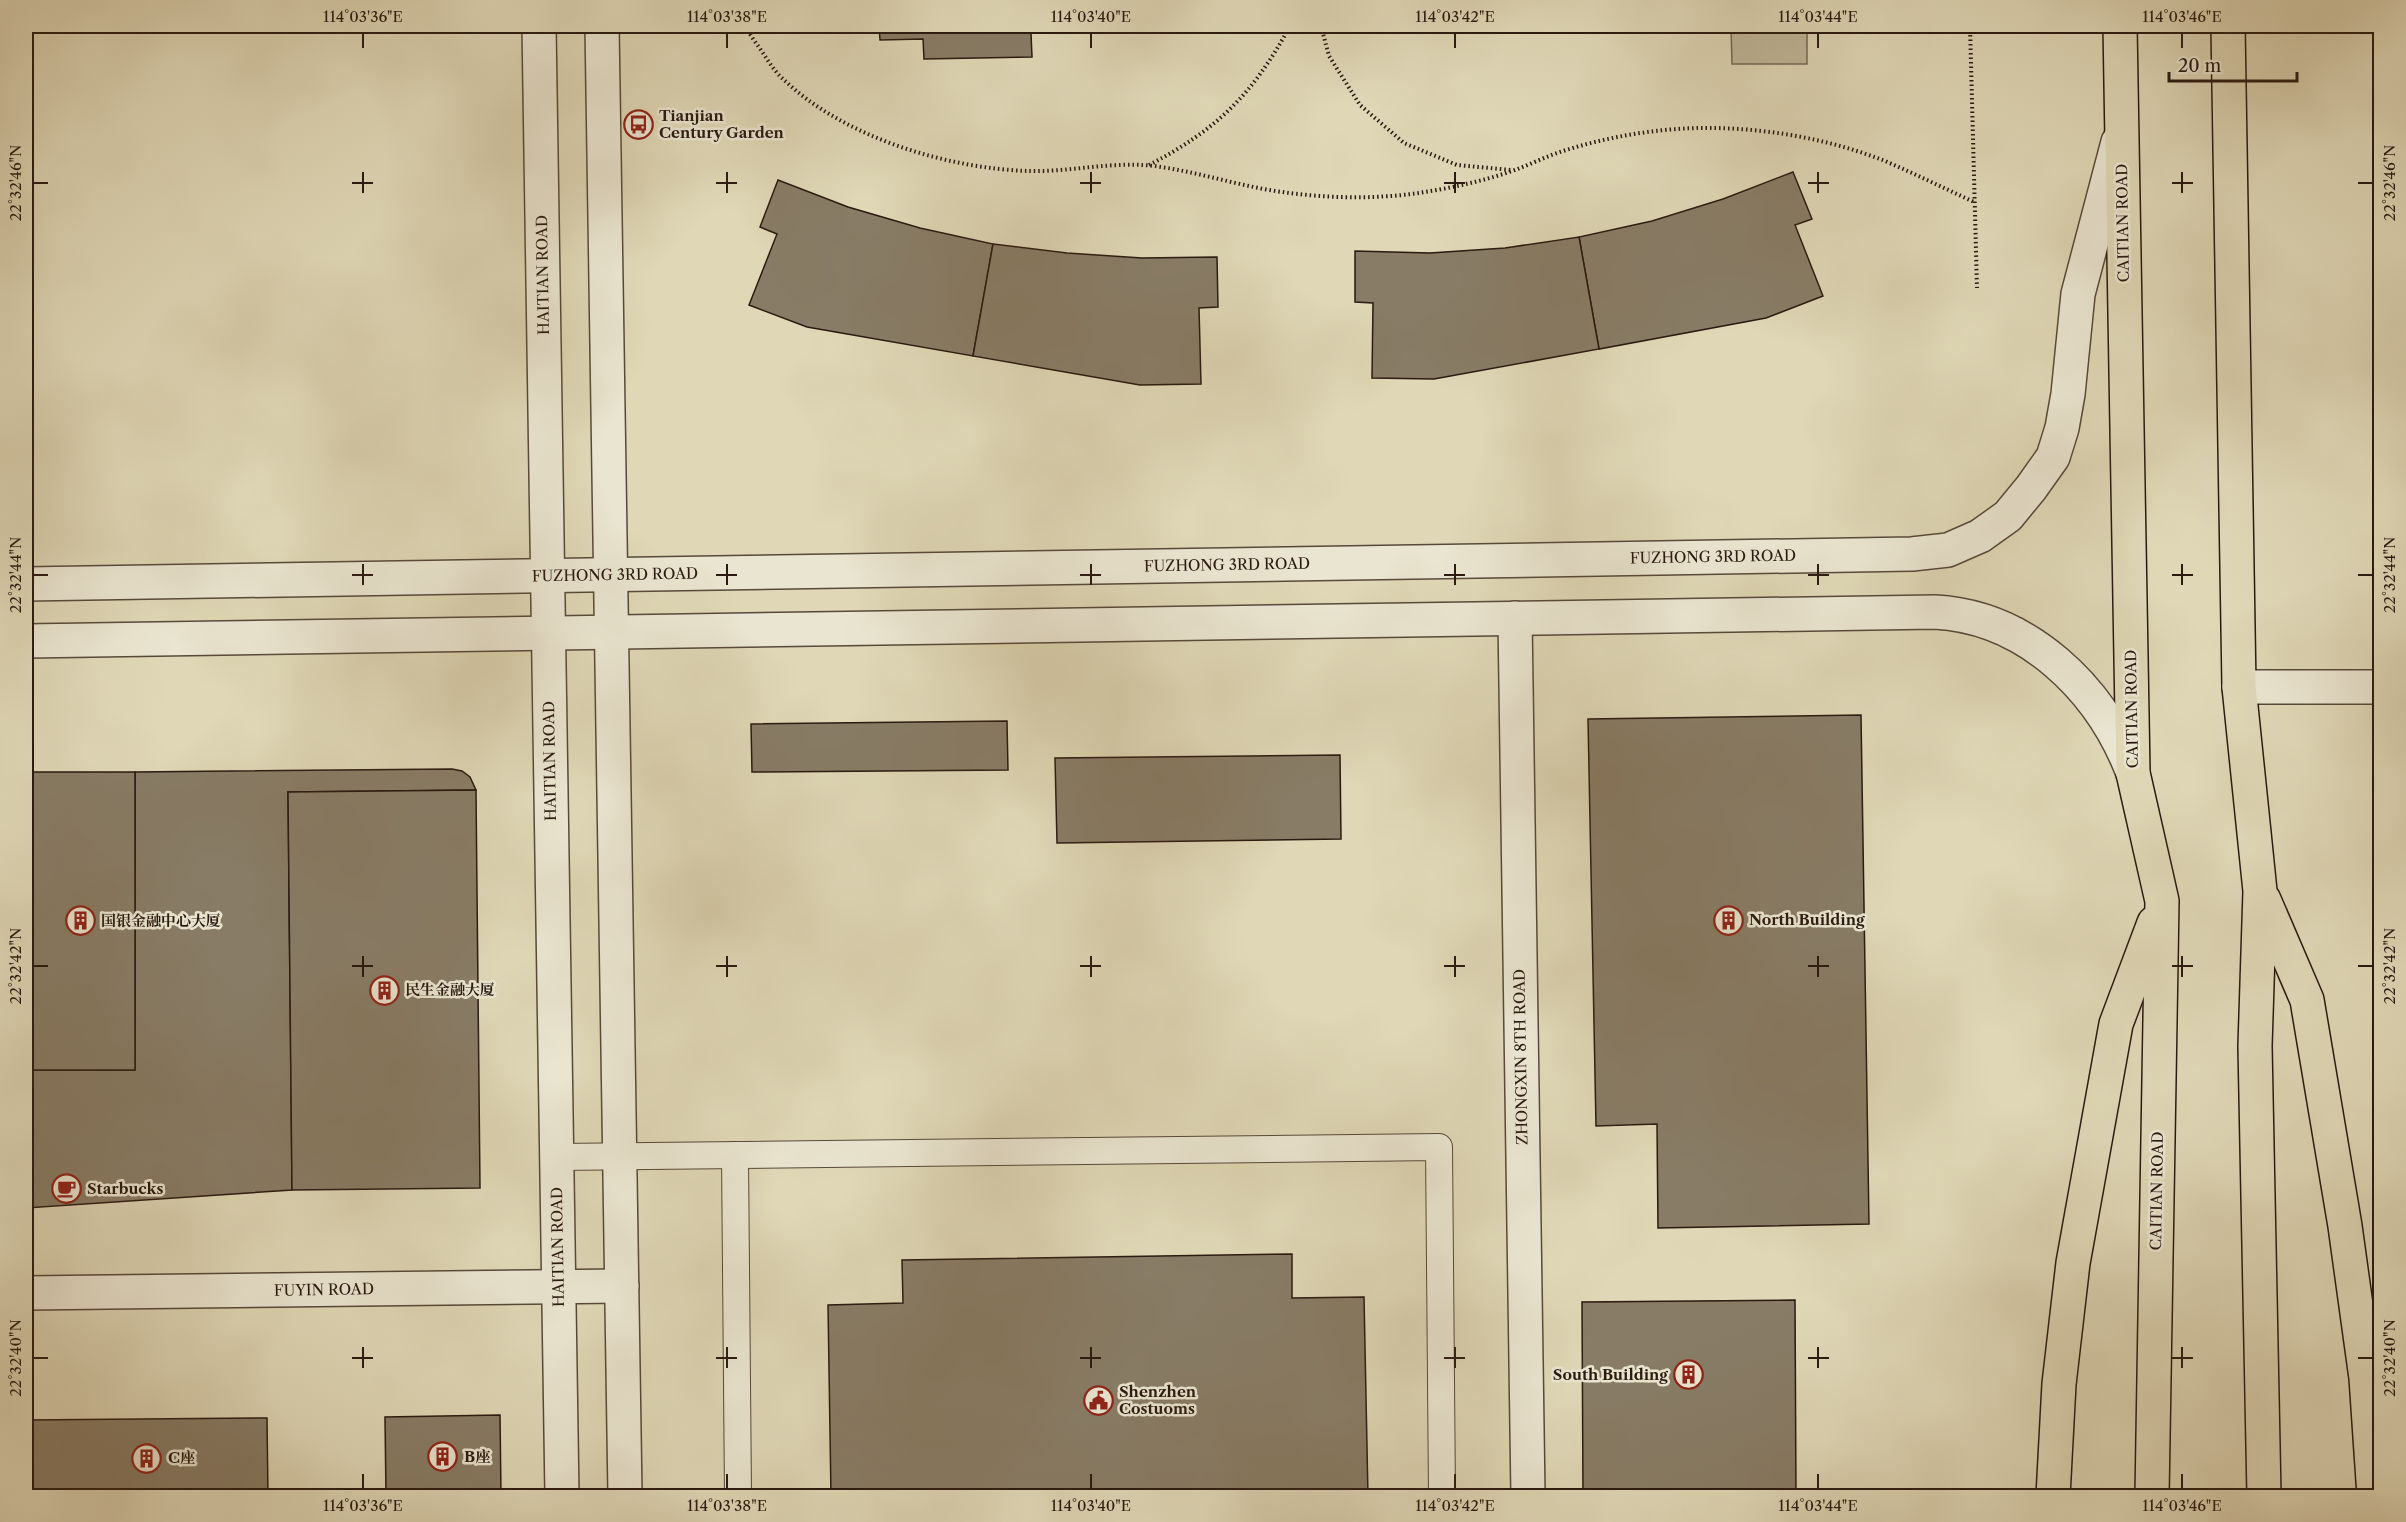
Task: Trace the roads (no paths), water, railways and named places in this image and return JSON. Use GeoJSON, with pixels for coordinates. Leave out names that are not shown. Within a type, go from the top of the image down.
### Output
{"type":"FeatureCollection","features":[{"type":"Feature","properties":{"kind":"main road","name":"CAITIAN ROAD"},"geometry":{"type":"LineString","coordinates":[[2120,26],[2133,773],[2162,901],[2152,1497]]}},
{"type":"Feature","properties":{"kind":"main road"},"geometry":{"type":"LineString","coordinates":[[2228,26],[2239,687],[2260,891],[2255,1046],[2264,1497]]}},
{"type":"Feature","properties":{"kind":"main road"},"geometry":{"type":"LineString","coordinates":[[2260,891],[2307,1000],[2345,1226],[2366,1378],[2374,1497]]}},
{"type":"Feature","properties":{"kind":"main road"},"geometry":{"type":"LineString","coordinates":[[2053,1497],[2059,1384],[2073,1263],[2116,1024],[2162,901]]}},
{"type":"Feature","properties":{"kind":"street","name":"HAITIAN ROAD"},"geometry":{"type":"LineString","coordinates":[[539,26],[562,1497]]}},
{"type":"Feature","properties":{"kind":"street"},"geometry":{"type":"LineString","coordinates":[[602,26],[625,1497]]}},
{"type":"Feature","properties":{"kind":"street","name":"FUZHONG 3RD ROAD"},"geometry":{"type":"LineString","coordinates":[[26,584],[1912,554],[1948,550],[1980,536],[2007,516],[2053,457],[2062,428],[2068,394],[2078,294],[2121,129]]}},
{"type":"Feature","properties":{"kind":"street"},"geometry":{"type":"LineString","coordinates":[[26,641],[1958,613],[2003,628],[2030,643],[2072,676],[2091,697],[2108,722],[2123,747],[2133,773]]}},
{"type":"Feature","properties":{"kind":"street","name":"ZHONGXIN 8TH ROAD"},"geometry":{"type":"LineString","coordinates":[[1515,618],[1528,1497]]}},
{"type":"Feature","properties":{"kind":"street"},"geometry":{"type":"LineString","coordinates":[[2239,687],[2380,687]]}},
{"type":"Feature","properties":{"kind":"street","name":"FUYIN ROAD"},"geometry":{"type":"LineString","coordinates":[[26,1293],[622,1286]]}},
{"type":"Feature","properties":{"kind":"lane"},"geometry":{"type":"LineString","coordinates":[[557,1157],[1439,1148],[1442,1497]]}},
{"type":"Feature","properties":{"kind":"lane"},"geometry":{"type":"LineString","coordinates":[[735,1155],[738,1497]]}},
{"type":"Feature","properties":{"kind":"place","name":"Tianjian Century Garden"},"geometry":{"type":"Point","coordinates":[638,125]}},
{"type":"Feature","properties":{"kind":"place","name":"North Building"},"geometry":{"type":"Point","coordinates":[1728,920]}},
{"type":"Feature","properties":{"kind":"place","name":"国银金融中心大厦"},"geometry":{"type":"Point","coordinates":[80,921]}},
{"type":"Feature","properties":{"kind":"place","name":"民生金融大厦"},"geometry":{"type":"Point","coordinates":[384,990]}},
{"type":"Feature","properties":{"kind":"place","name":"Starbucks"},"geometry":{"type":"Point","coordinates":[66,1189]}},
{"type":"Feature","properties":{"kind":"place","name":"South Building"},"geometry":{"type":"Point","coordinates":[1689,1375]}},
{"type":"Feature","properties":{"kind":"place","name":"Shenzhen Costuoms"},"geometry":{"type":"Point","coordinates":[1098,1401]}},
{"type":"Feature","properties":{"kind":"place","name":"B座"},"geometry":{"type":"Point","coordinates":[443,1457]}},
{"type":"Feature","properties":{"kind":"place","name":"C座"},"geometry":{"type":"Point","coordinates":[147,1458]}}]}
